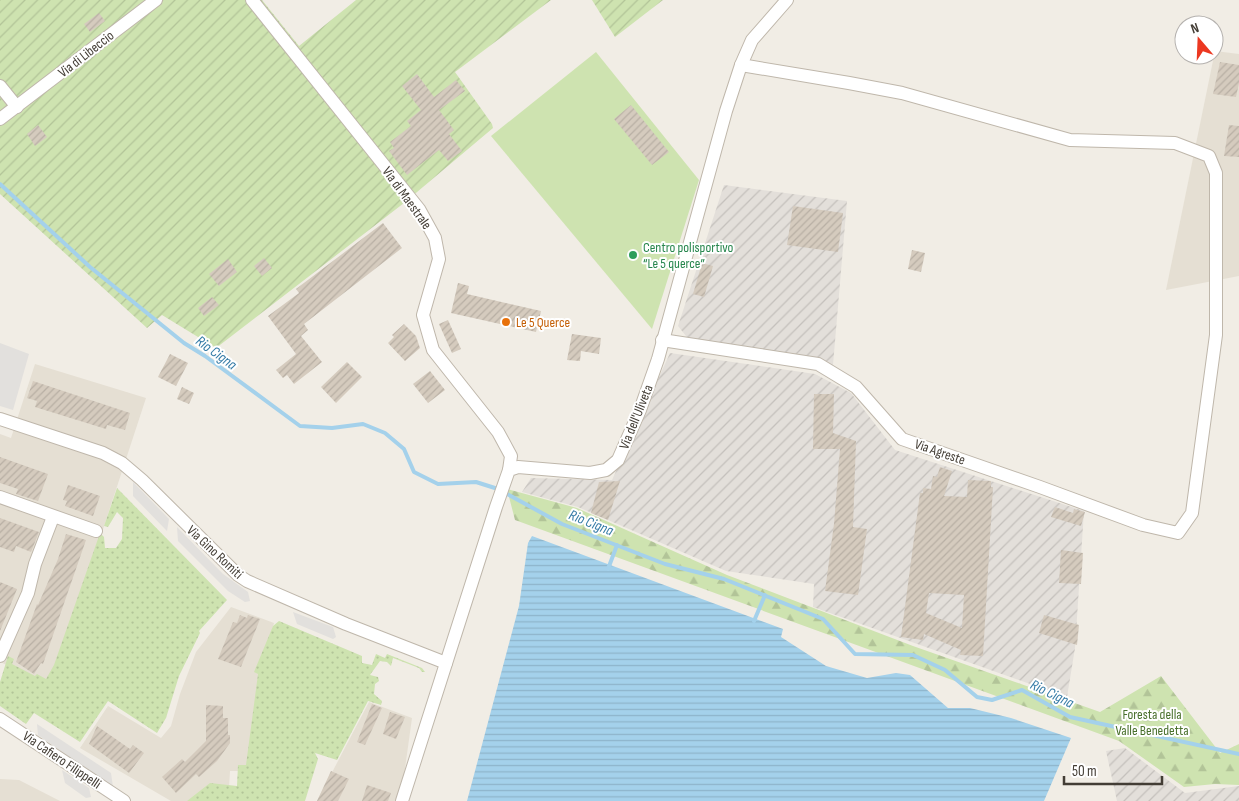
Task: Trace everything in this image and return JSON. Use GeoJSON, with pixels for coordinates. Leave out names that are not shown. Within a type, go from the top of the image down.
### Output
{"type":"FeatureCollection","features":[{"type":"Feature","properties":{"kind":"street","name":"Via di Libeccio"},"geometry":{"type":"LineString","coordinates":[[0,119],[156,0]]}},
{"type":"Feature","properties":{"kind":"street","name":"Via di Maestrale"},"geometry":{"type":"LineString","coordinates":[[252,0],[419,210],[435,238],[439,259],[422,315],[428,336],[433,350],[498,432],[511,456],[507,476]]}},
{"type":"Feature","properties":{"kind":"street","name":"Via dell'Uliveta"},"geometry":{"type":"LineString","coordinates":[[507,476],[518,467],[590,473],[606,470],[615,464],[640,410],[741,65],[752,40],[787,0]]}},
{"type":"Feature","properties":{"kind":"street","name":"Via Agreste"},"geometry":{"type":"LineString","coordinates":[[662,340],[818,364],[856,387],[902,439],[1143,525],[1178,532],[1192,512],[1216,335],[1216,173],[1209,156],[1175,143],[1070,140],[902,93],[741,65]]}},
{"type":"Feature","properties":{"kind":"street"},"geometry":{"type":"LineString","coordinates":[[0,86],[17,107]]}},
{"type":"Feature","properties":{"kind":"street","name":"Via Gino Romiti"},"geometry":{"type":"LineString","coordinates":[[0,419],[104,453],[122,462],[238,575],[247,581],[330,617],[446,663]]}},
{"type":"Feature","properties":{"kind":"street"},"geometry":{"type":"LineString","coordinates":[[402,801],[507,476]]}},
{"type":"Feature","properties":{"kind":"street"},"geometry":{"type":"LineString","coordinates":[[0,497],[96,530]]}},
{"type":"Feature","properties":{"kind":"street"},"geometry":{"type":"LineString","coordinates":[[0,656],[28,593],[35,564],[53,516]]}},
{"type":"Feature","properties":{"kind":"street","name":"Via Cafiero Filippelli"},"geometry":{"type":"LineString","coordinates":[[0,719],[124,801]]}},
{"type":"Feature","properties":{"kind":"shaded area"},"geometry":{"type":"Polygon","coordinates":[[[1224,52],[1239,54],[1239,276],[1166,290],[1212,65],[1224,65],[1224,52]]]}},
{"type":"Feature","properties":{"kind":"shaded area"},"geometry":{"type":"Polygon","coordinates":[[[724,185],[847,201],[833,365],[690,341],[678,326],[724,185]]]}},
{"type":"Feature","properties":{"kind":"shaded area"},"geometry":{"type":"Polygon","coordinates":[[[0,343],[29,354],[13,410],[0,406],[0,343]]]}},
{"type":"Feature","properties":{"kind":"shaded area"},"geometry":{"type":"Polygon","coordinates":[[[670,353],[815,374],[851,393],[895,450],[1084,511],[1075,648],[1067,697],[813,607],[814,584],[726,571],[578,507],[522,492],[531,478],[612,480],[670,353]]]}},
{"type":"Feature","properties":{"kind":"shaded area"},"geometry":{"type":"Polygon","coordinates":[[[35,364],[146,398],[52,685],[0,662],[0,434],[11,438],[35,364]]]}},
{"type":"Feature","properties":{"kind":"shaded area"},"geometry":{"type":"Polygon","coordinates":[[[133,482],[169,519],[167,531],[133,496],[133,482]]]}},
{"type":"Feature","properties":{"kind":"shaded area"},"geometry":{"type":"Polygon","coordinates":[[[177,527],[223,574],[248,592],[250,601],[245,602],[228,591],[178,541],[177,527]]]}},
{"type":"Feature","properties":{"kind":"shaded area"},"geometry":{"type":"Polygon","coordinates":[[[231,607],[274,623],[258,677],[251,771],[230,771],[229,788],[196,801],[171,801],[80,748],[108,706],[161,738],[171,726],[180,694],[196,652],[231,607]]]}},
{"type":"Feature","properties":{"kind":"shaded area"},"geometry":{"type":"Polygon","coordinates":[[[293,612],[333,627],[336,637],[333,639],[297,624],[293,612]]]}},
{"type":"Feature","properties":{"kind":"shaded area"},"geometry":{"type":"Polygon","coordinates":[[[369,702],[412,718],[402,790],[398,801],[317,801],[369,702]]]}},
{"type":"Feature","properties":{"kind":"shaded area"},"geometry":{"type":"Polygon","coordinates":[[[37,724],[111,773],[113,787],[38,735],[37,724]]]}},
{"type":"Feature","properties":{"kind":"shaded area"},"geometry":{"type":"Polygon","coordinates":[[[1125,748],[1185,793],[1239,786],[1239,801],[1117,801],[1106,751],[1125,748]]]}},
{"type":"Feature","properties":{"kind":"shaded area"},"geometry":{"type":"Polygon","coordinates":[[[62,770],[89,788],[91,797],[86,798],[65,783],[62,770]]]}},
{"type":"Feature","properties":{"kind":"shaded area"},"geometry":{"type":"Polygon","coordinates":[[[0,779],[19,780],[60,801],[0,801],[0,779]]]}},
{"type":"Feature","properties":{"kind":"green space"},"geometry":{"type":"Polygon","coordinates":[[[0,0],[262,0],[299,46],[356,0],[551,0],[455,72],[493,128],[404,203],[216,348],[162,315],[147,328],[0,194],[0,0]]]}},
{"type":"Feature","properties":{"kind":"green space"},"geometry":{"type":"Polygon","coordinates":[[[592,0],[663,0],[615,37],[592,0]]]}},
{"type":"Feature","properties":{"kind":"green space","name":"Centro polisportivo “Le 5 querce”"},"geometry":{"type":"Polygon","coordinates":[[[596,52],[699,180],[652,329],[491,136],[596,52]]]}},
{"type":"Feature","properties":{"kind":"green space"},"geometry":{"type":"Polygon","coordinates":[[[117,488],[227,600],[199,631],[200,633],[179,676],[166,718],[157,733],[108,701],[80,742],[34,713],[26,724],[0,706],[0,682],[8,656],[14,659],[12,664],[35,676],[37,674],[46,679],[54,665],[100,533],[104,537],[105,548],[116,548],[122,539],[123,518],[117,512],[108,527],[104,526],[117,488]]]}},
{"type":"Feature","properties":{"kind":"green space","name":"Foresta della Valle Benedetta"},"geometry":{"type":"Polygon","coordinates":[[[507,489],[577,508],[727,575],[913,646],[1100,712],[1161,676],[1220,753],[1239,744],[1239,785],[1215,784],[1184,787],[1119,741],[515,520],[507,489]]]}},
{"type":"Feature","properties":{"kind":"green space"},"geometry":{"type":"Polygon","coordinates":[[[279,621],[362,656],[362,663],[372,665],[376,654],[385,658],[387,654],[422,668],[425,672],[393,658],[391,666],[387,662],[380,661],[370,675],[378,677],[379,681],[375,684],[374,694],[382,701],[381,705],[368,701],[337,760],[315,753],[318,759],[305,801],[187,801],[210,783],[237,786],[238,765],[246,765],[258,674],[254,672],[273,626],[279,621]]]}},
{"type":"Feature","properties":{"kind":"water"},"geometry":{"type":"Polygon","coordinates":[[[532,536],[783,629],[781,637],[826,666],[867,678],[896,673],[910,675],[948,708],[970,708],[1011,718],[1071,738],[1044,801],[467,801],[519,606],[528,543],[532,536]]]}},
{"type":"Feature","properties":{"kind":"building"},"geometry":{"type":"Polygon","coordinates":[[[99,13],[105,21],[90,32],[84,24],[99,13]]]}},
{"type":"Feature","properties":{"kind":"building"},"geometry":{"type":"Polygon","coordinates":[[[1224,63],[1239,65],[1239,83],[1236,97],[1213,94],[1219,65],[1224,65],[1224,63]]]}},
{"type":"Feature","properties":{"kind":"building"},"geometry":{"type":"Polygon","coordinates":[[[417,74],[434,97],[456,80],[465,91],[439,110],[454,130],[449,134],[462,151],[448,161],[439,150],[407,175],[389,151],[394,148],[390,142],[411,126],[407,121],[421,110],[402,86],[417,74]]]}},
{"type":"Feature","properties":{"kind":"building"},"geometry":{"type":"Polygon","coordinates":[[[631,105],[669,152],[652,165],[614,119],[631,105]]]}},
{"type":"Feature","properties":{"kind":"building"},"geometry":{"type":"Polygon","coordinates":[[[38,125],[47,137],[35,146],[27,134],[38,125]]]}},
{"type":"Feature","properties":{"kind":"building"},"geometry":{"type":"Polygon","coordinates":[[[1229,125],[1239,126],[1239,157],[1224,156],[1229,125]]]}},
{"type":"Feature","properties":{"kind":"building"},"geometry":{"type":"Polygon","coordinates":[[[793,206],[843,213],[838,252],[787,245],[793,206]]]}},
{"type":"Feature","properties":{"kind":"building"},"geometry":{"type":"Polygon","coordinates":[[[383,223],[402,248],[304,324],[308,330],[301,336],[322,362],[294,384],[287,375],[283,378],[276,370],[296,354],[268,316],[299,293],[296,289],[383,223]]]}},
{"type":"Feature","properties":{"kind":"building"},"geometry":{"type":"Polygon","coordinates":[[[912,250],[925,253],[921,272],[908,269],[912,250]]]}},
{"type":"Feature","properties":{"kind":"building"},"geometry":{"type":"Polygon","coordinates":[[[264,258],[272,268],[262,276],[254,266],[264,258]]]}},
{"type":"Feature","properties":{"kind":"building"},"geometry":{"type":"Polygon","coordinates":[[[228,259],[237,272],[219,286],[209,274],[228,259]]]}},
{"type":"Feature","properties":{"kind":"building"},"geometry":{"type":"Polygon","coordinates":[[[702,263],[713,266],[704,297],[693,294],[702,263]]]}},
{"type":"Feature","properties":{"kind":"building"},"geometry":{"type":"Polygon","coordinates":[[[458,283],[469,286],[467,294],[541,311],[536,332],[451,313],[458,283]]]}},
{"type":"Feature","properties":{"kind":"building"},"geometry":{"type":"Polygon","coordinates":[[[212,297],[219,305],[204,316],[198,308],[212,297]]]}},
{"type":"Feature","properties":{"kind":"building"},"geometry":{"type":"Polygon","coordinates":[[[448,320],[461,349],[452,353],[439,324],[448,320]]]}},
{"type":"Feature","properties":{"kind":"building"},"geometry":{"type":"Polygon","coordinates":[[[404,324],[416,336],[420,348],[405,361],[388,343],[394,337],[392,335],[404,324]]]}},
{"type":"Feature","properties":{"kind":"building"},"geometry":{"type":"Polygon","coordinates":[[[572,334],[601,338],[599,354],[581,351],[580,361],[567,360],[572,334]]]}},
{"type":"Feature","properties":{"kind":"building"},"geometry":{"type":"Polygon","coordinates":[[[170,354],[188,363],[176,386],[158,377],[170,354]]]}},
{"type":"Feature","properties":{"kind":"building"},"geometry":{"type":"Polygon","coordinates":[[[347,362],[362,377],[336,403],[321,387],[347,362]]]}},
{"type":"Feature","properties":{"kind":"building"},"geometry":{"type":"Polygon","coordinates":[[[430,371],[445,390],[428,403],[413,384],[430,371]]]}},
{"type":"Feature","properties":{"kind":"building"},"geometry":{"type":"Polygon","coordinates":[[[33,381],[130,413],[125,430],[107,425],[106,429],[35,407],[37,401],[27,398],[33,381]]]}},
{"type":"Feature","properties":{"kind":"building"},"geometry":{"type":"Polygon","coordinates":[[[182,387],[194,393],[189,404],[177,399],[182,387]]]}},
{"type":"Feature","properties":{"kind":"building"},"geometry":{"type":"Polygon","coordinates":[[[814,394],[834,394],[833,433],[856,441],[853,527],[867,529],[858,595],[825,591],[834,524],[840,449],[813,449],[814,394]]]}},
{"type":"Feature","properties":{"kind":"building"},"geometry":{"type":"Polygon","coordinates":[[[0,457],[48,474],[38,501],[16,494],[18,489],[0,483],[0,457]]]}},
{"type":"Feature","properties":{"kind":"building"},"geometry":{"type":"Polygon","coordinates":[[[940,467],[952,471],[944,496],[967,497],[968,480],[991,481],[991,487],[993,487],[983,656],[960,655],[961,650],[924,634],[923,640],[901,637],[920,493],[923,493],[923,488],[931,489],[933,476],[937,477],[940,467]],[[929,593],[926,613],[962,628],[964,595],[929,593]]]}},
{"type":"Feature","properties":{"kind":"building"},"geometry":{"type":"Polygon","coordinates":[[[620,481],[608,520],[591,513],[599,482],[620,481]]]}},
{"type":"Feature","properties":{"kind":"building"},"geometry":{"type":"Polygon","coordinates":[[[68,485],[100,496],[93,516],[65,506],[67,501],[63,500],[68,485]]]}},
{"type":"Feature","properties":{"kind":"building"},"geometry":{"type":"Polygon","coordinates":[[[1055,507],[1073,513],[1074,509],[1085,512],[1081,526],[1051,517],[1055,507]]]}},
{"type":"Feature","properties":{"kind":"building"},"geometry":{"type":"Polygon","coordinates":[[[0,518],[39,532],[31,552],[16,546],[14,552],[0,547],[0,518]]]}},
{"type":"Feature","properties":{"kind":"building"},"geometry":{"type":"Polygon","coordinates":[[[66,534],[86,540],[43,664],[41,663],[34,674],[16,662],[37,604],[58,559],[66,534]]]}},
{"type":"Feature","properties":{"kind":"building"},"geometry":{"type":"Polygon","coordinates":[[[1061,550],[1083,553],[1081,584],[1059,583],[1061,550]]]}},
{"type":"Feature","properties":{"kind":"building"},"geometry":{"type":"Polygon","coordinates":[[[0,582],[17,589],[0,631],[0,582]]]}},
{"type":"Feature","properties":{"kind":"building"},"geometry":{"type":"Polygon","coordinates":[[[240,615],[247,618],[248,615],[260,619],[241,667],[218,659],[233,622],[237,623],[240,615]]]}},
{"type":"Feature","properties":{"kind":"building"},"geometry":{"type":"Polygon","coordinates":[[[1044,615],[1079,625],[1077,645],[1039,633],[1044,615]]]}},
{"type":"Feature","properties":{"kind":"building"},"geometry":{"type":"Polygon","coordinates":[[[372,704],[382,708],[365,745],[357,742],[372,704]]]}},
{"type":"Feature","properties":{"kind":"building"},"geometry":{"type":"Polygon","coordinates":[[[206,705],[223,706],[223,718],[228,718],[230,743],[217,761],[199,777],[196,774],[176,793],[162,777],[182,759],[185,762],[206,741],[206,705]]]}},
{"type":"Feature","properties":{"kind":"building"},"geometry":{"type":"Polygon","coordinates":[[[390,712],[405,717],[396,739],[383,734],[390,712]]]}},
{"type":"Feature","properties":{"kind":"building"},"geometry":{"type":"Polygon","coordinates":[[[97,726],[130,749],[133,745],[144,753],[129,773],[89,744],[97,726]]]}},
{"type":"Feature","properties":{"kind":"building"},"geometry":{"type":"Polygon","coordinates":[[[331,771],[349,779],[338,801],[317,801],[331,771]]]}},
{"type":"Feature","properties":{"kind":"building"},"geometry":{"type":"Polygon","coordinates":[[[367,785],[391,793],[388,801],[362,801],[367,785]]]}},
{"type":"Feature","properties":{"kind":"waterway","name":"Rio Cigna"},"geometry":{"type":"LineString","coordinates":[[0,184],[90,267],[184,343],[205,356],[300,426],[332,428],[363,424],[385,433],[404,449],[414,472],[438,484],[476,482],[498,489],[562,524],[665,564],[724,579],[823,619],[855,654],[913,655],[945,670],[977,697],[992,700],[1022,690],[1070,717],[1239,754]]}},
{"type":"Feature","properties":{"kind":"waterway"},"geometry":{"type":"LineString","coordinates":[[608,569],[617,545]]}},
{"type":"Feature","properties":{"kind":"waterway"},"geometry":{"type":"LineString","coordinates":[[754,621],[765,595]]}},
{"type":"Feature","properties":{"kind":"place","name":"Centro polisportivo “Le 5 querce”"},"geometry":{"type":"Point","coordinates":[633,255]}},
{"type":"Feature","properties":{"kind":"place","name":"Le 5 Querce"},"geometry":{"type":"Point","coordinates":[506,322]}}]}
